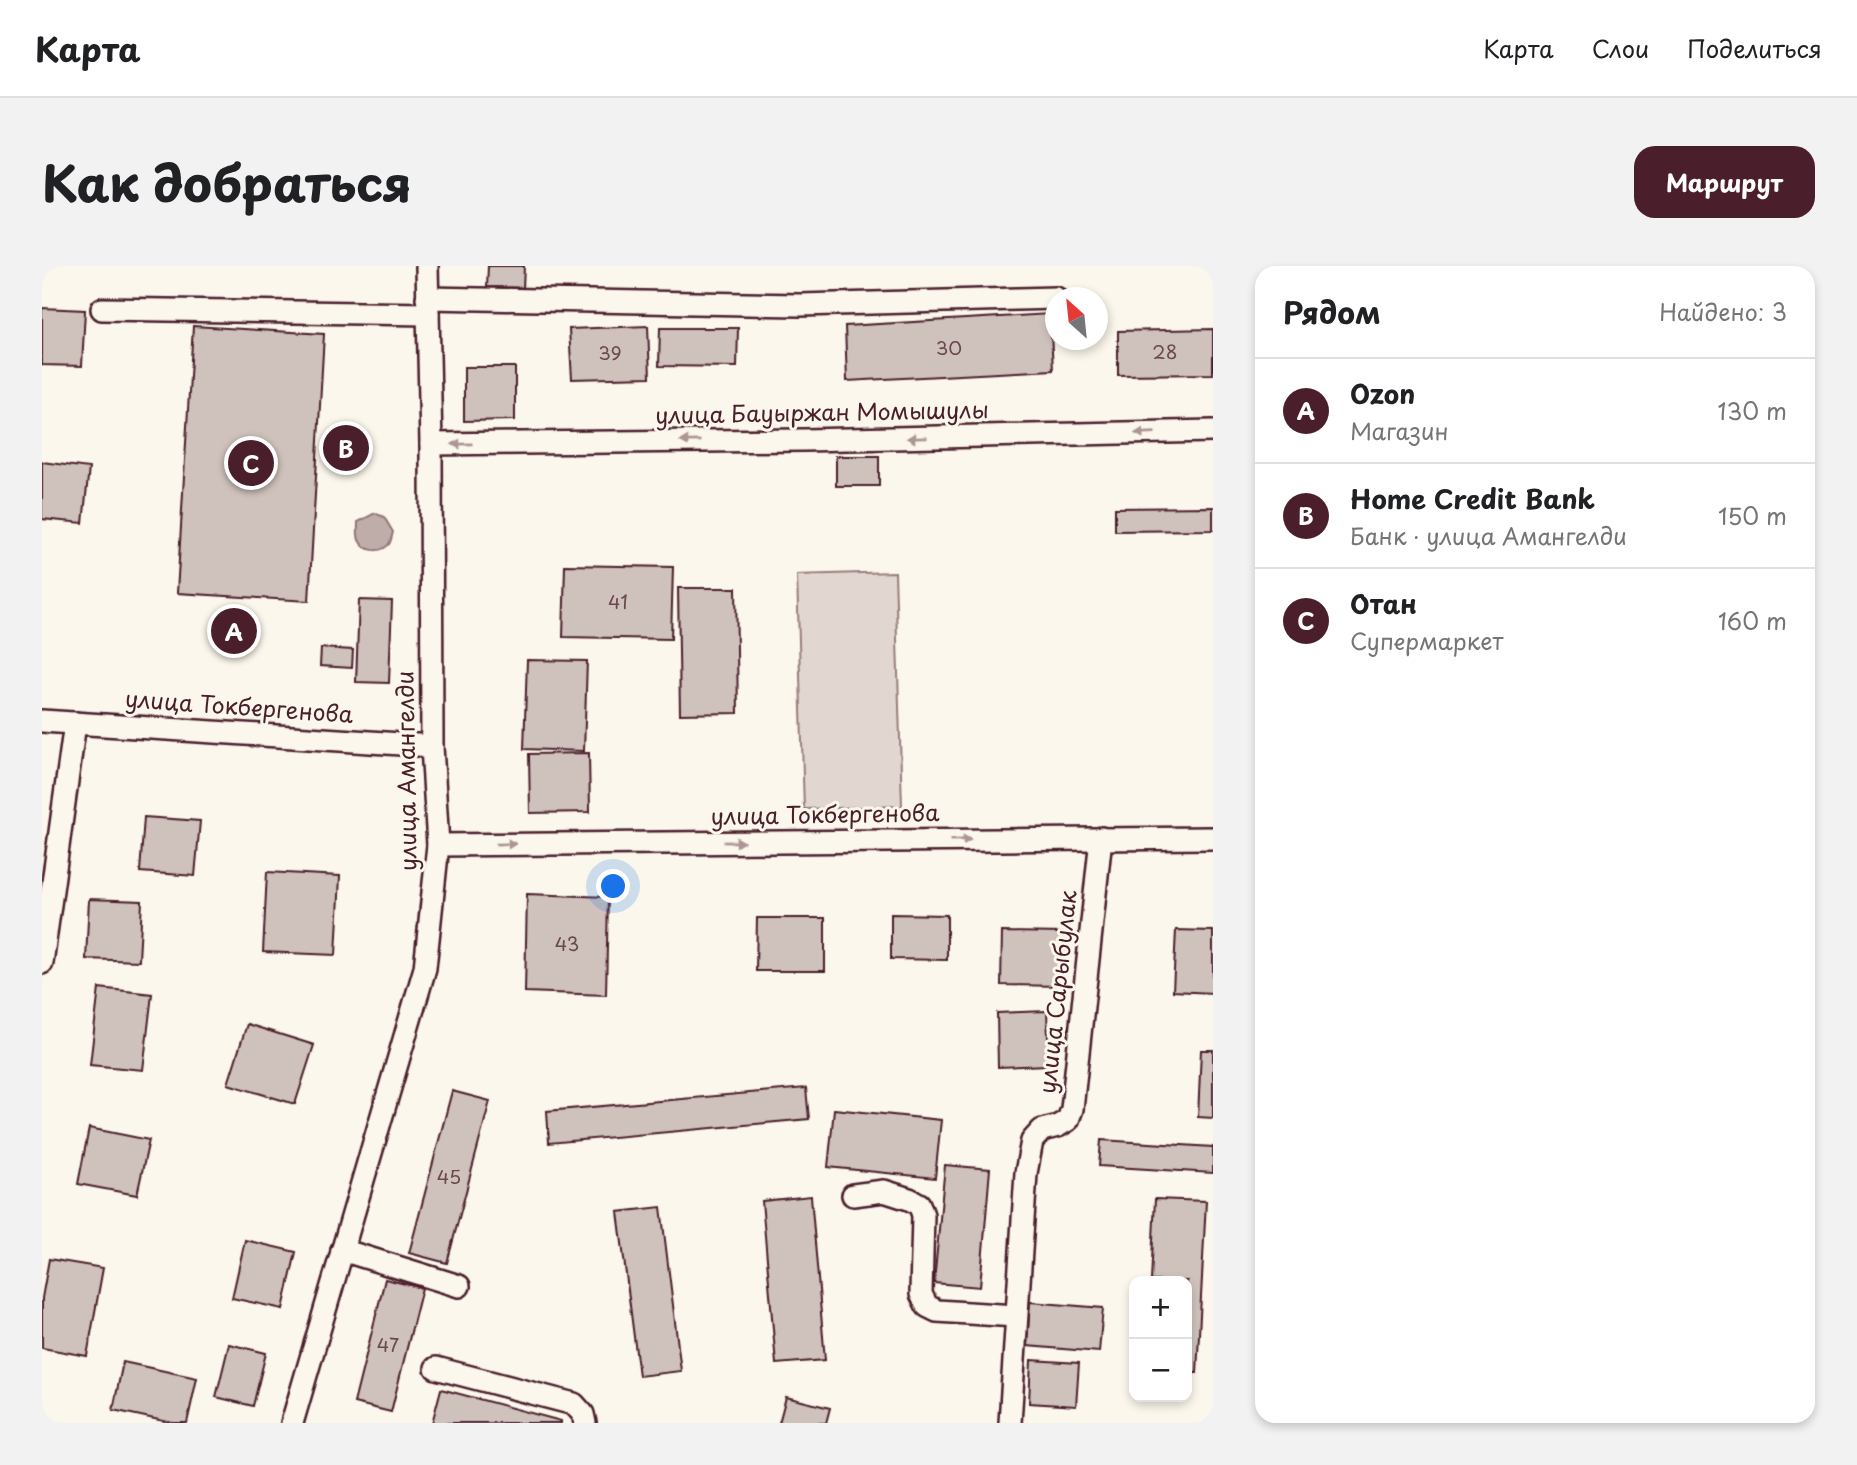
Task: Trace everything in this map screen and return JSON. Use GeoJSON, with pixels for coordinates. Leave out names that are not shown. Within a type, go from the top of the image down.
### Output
{"type":"FeatureCollection","features":[{"type":"Feature","properties":{"kind":"street","name":"улица Амангелди"},"geometry":{"type":"LineString","coordinates":[[292,1423],[425,968],[438,845],[432,746],[431,444],[427,266]]}},
{"type":"Feature","properties":{"kind":"street"},"geometry":{"type":"LineString","coordinates":[[102,309],[800,305],[1045,298]]}},
{"type":"Feature","properties":{"kind":"street","name":"улица Бауыржан Момышулы"},"geometry":{"type":"LineString","coordinates":[[431,444],[804,440],[1213,431]]}},
{"type":"Feature","properties":{"kind":"street","name":"улица Токбергенова"},"geometry":{"type":"LineString","coordinates":[[42,722],[432,746]]}},
{"type":"Feature","properties":{"kind":"street"},"geometry":{"type":"LineString","coordinates":[[42,963],[75,723]]}},
{"type":"Feature","properties":{"kind":"street","name":"улица Сарыбулак"},"geometry":{"type":"LineString","coordinates":[[1010,1423],[1026,1173],[1032,1141],[1042,1130],[1068,1120],[1072,1110],[1101,838]]}},
{"type":"Feature","properties":{"kind":"street","name":"улица Токбергенова"},"geometry":{"type":"LineString","coordinates":[[438,845],[1213,838]]}},
{"type":"Feature","properties":{"kind":"street"},"geometry":{"type":"LineString","coordinates":[[853,1195],[884,1191],[919,1204],[923,1215],[921,1294],[927,1306],[937,1311],[1016,1316]]}},
{"type":"Feature","properties":{"kind":"street"},"geometry":{"type":"LineString","coordinates":[[342,1250],[459,1286]]}},
{"type":"Feature","properties":{"kind":"street"},"geometry":{"type":"LineString","coordinates":[[436,1368],[574,1404],[583,1414],[585,1423]]}},
{"type":"Feature","properties":{"kind":"shaded area"},"geometry":{"type":"Polygon","coordinates":[[[375,513],[384,517],[393,532],[389,544],[377,550],[361,544],[358,533],[358,522],[375,513]]]}},
{"type":"Feature","properties":{"kind":"shaded area"},"geometry":{"type":"Polygon","coordinates":[[[895,572],[902,806],[804,809],[797,575],[895,572]]]}},
{"type":"Feature","properties":{"kind":"building"},"geometry":{"type":"Polygon","coordinates":[[[488,266],[524,266],[523,288],[487,287],[488,266]]]}},
{"type":"Feature","properties":{"kind":"building"},"geometry":{"type":"Polygon","coordinates":[[[42,308],[85,310],[82,366],[42,365],[42,308]]]}},
{"type":"Feature","properties":{"kind":"building"},"geometry":{"type":"Polygon","coordinates":[[[1045,314],[1045,350],[1052,350],[1053,370],[847,381],[845,326],[1045,314]]]}},
{"type":"Feature","properties":{"kind":"building"},"geometry":{"type":"Polygon","coordinates":[[[193,326],[324,334],[309,601],[177,593],[193,326]]]}},
{"type":"Feature","properties":{"kind":"building"},"geometry":{"type":"Polygon","coordinates":[[[648,326],[650,377],[572,379],[569,329],[648,326]]]}},
{"type":"Feature","properties":{"kind":"building"},"geometry":{"type":"Polygon","coordinates":[[[660,328],[738,328],[737,367],[659,366],[660,328]]]}},
{"type":"Feature","properties":{"kind":"building"},"geometry":{"type":"Polygon","coordinates":[[[1213,329],[1213,374],[1118,375],[1118,331],[1213,329]]]}},
{"type":"Feature","properties":{"kind":"building"},"geometry":{"type":"Polygon","coordinates":[[[464,367],[515,367],[515,420],[464,421],[464,367]]]}},
{"type":"Feature","properties":{"kind":"building"},"geometry":{"type":"Polygon","coordinates":[[[836,456],[879,456],[879,486],[836,486],[836,456]]]}},
{"type":"Feature","properties":{"kind":"building"},"geometry":{"type":"Polygon","coordinates":[[[42,462],[89,468],[83,523],[42,519],[42,462]]]}},
{"type":"Feature","properties":{"kind":"building"},"geometry":{"type":"Polygon","coordinates":[[[1213,507],[1213,530],[1115,531],[1115,508],[1213,507]]]}},
{"type":"Feature","properties":{"kind":"building"},"geometry":{"type":"Polygon","coordinates":[[[565,565],[673,567],[671,639],[563,637],[565,565]]]}},
{"type":"Feature","properties":{"kind":"building"},"geometry":{"type":"Polygon","coordinates":[[[678,588],[736,588],[738,713],[680,714],[678,588]]]}},
{"type":"Feature","properties":{"kind":"building"},"geometry":{"type":"Polygon","coordinates":[[[359,600],[392,601],[389,683],[356,682],[359,600]]]}},
{"type":"Feature","properties":{"kind":"building"},"geometry":{"type":"Polygon","coordinates":[[[321,648],[353,650],[352,668],[320,666],[321,648]]]}},
{"type":"Feature","properties":{"kind":"building"},"geometry":{"type":"Polygon","coordinates":[[[527,660],[587,661],[584,751],[524,749],[527,660]]]}},
{"type":"Feature","properties":{"kind":"building"},"geometry":{"type":"Polygon","coordinates":[[[589,753],[590,812],[530,813],[529,754],[589,753]]]}},
{"type":"Feature","properties":{"kind":"building"},"geometry":{"type":"Polygon","coordinates":[[[144,817],[200,821],[195,876],[140,872],[144,817]]]}},
{"type":"Feature","properties":{"kind":"building"},"geometry":{"type":"Polygon","coordinates":[[[267,872],[340,876],[336,955],[263,952],[267,872]]]}},
{"type":"Feature","properties":{"kind":"building"},"geometry":{"type":"Polygon","coordinates":[[[527,894],[608,897],[606,995],[525,992],[527,894]]]}},
{"type":"Feature","properties":{"kind":"building"},"geometry":{"type":"Polygon","coordinates":[[[89,899],[142,901],[139,961],[86,959],[89,899]]]}},
{"type":"Feature","properties":{"kind":"building"},"geometry":{"type":"Polygon","coordinates":[[[891,914],[947,915],[947,960],[891,959],[891,914]]]}},
{"type":"Feature","properties":{"kind":"building"},"geometry":{"type":"Polygon","coordinates":[[[757,918],[825,918],[825,971],[756,971],[757,918]]]}},
{"type":"Feature","properties":{"kind":"building"},"geometry":{"type":"Polygon","coordinates":[[[1176,930],[1213,931],[1213,993],[1173,991],[1176,930]]]}},
{"type":"Feature","properties":{"kind":"building"},"geometry":{"type":"Polygon","coordinates":[[[1002,932],[1064,933],[1063,986],[1001,985],[1002,932]]]}},
{"type":"Feature","properties":{"kind":"building"},"geometry":{"type":"Polygon","coordinates":[[[99,988],[152,994],[143,1070],[90,1065],[99,988]]]}},
{"type":"Feature","properties":{"kind":"building"},"geometry":{"type":"Polygon","coordinates":[[[1047,1011],[1049,1065],[998,1067],[997,1013],[1047,1011]]]}},
{"type":"Feature","properties":{"kind":"building"},"geometry":{"type":"Polygon","coordinates":[[[247,1024],[314,1045],[295,1104],[228,1084],[247,1024]]]}},
{"type":"Feature","properties":{"kind":"building"},"geometry":{"type":"Polygon","coordinates":[[[1201,1050],[1213,1050],[1213,1118],[1198,1117],[1201,1050]]]}},
{"type":"Feature","properties":{"kind":"building"},"geometry":{"type":"Polygon","coordinates":[[[806,1088],[809,1119],[549,1143],[547,1111],[806,1088]]]}},
{"type":"Feature","properties":{"kind":"building"},"geometry":{"type":"Polygon","coordinates":[[[452,1091],[490,1101],[447,1263],[409,1253],[452,1091]]]}},
{"type":"Feature","properties":{"kind":"building"},"geometry":{"type":"Polygon","coordinates":[[[834,1109],[941,1120],[935,1178],[828,1167],[834,1109]]]}},
{"type":"Feature","properties":{"kind":"building"},"geometry":{"type":"Polygon","coordinates":[[[89,1128],[149,1140],[137,1195],[78,1184],[89,1128]]]}},
{"type":"Feature","properties":{"kind":"building"},"geometry":{"type":"Polygon","coordinates":[[[1101,1140],[1213,1147],[1213,1173],[1099,1166],[1101,1140]]]}},
{"type":"Feature","properties":{"kind":"building"},"geometry":{"type":"Polygon","coordinates":[[[945,1165],[990,1169],[980,1287],[934,1283],[945,1165]]]}},
{"type":"Feature","properties":{"kind":"building"},"geometry":{"type":"Polygon","coordinates":[[[811,1196],[825,1360],[776,1364],[762,1201],[811,1196]]]}},
{"type":"Feature","properties":{"kind":"building"},"geometry":{"type":"Polygon","coordinates":[[[1155,1199],[1206,1201],[1197,1373],[1192,1373],[1192,1276],[1151,1276],[1155,1199]]]}},
{"type":"Feature","properties":{"kind":"building"},"geometry":{"type":"Polygon","coordinates":[[[661,1207],[681,1371],[639,1376],[618,1212],[661,1207]]]}},
{"type":"Feature","properties":{"kind":"building"},"geometry":{"type":"Polygon","coordinates":[[[245,1240],[296,1252],[283,1309],[232,1298],[245,1240]]]}},
{"type":"Feature","properties":{"kind":"building"},"geometry":{"type":"Polygon","coordinates":[[[49,1259],[103,1268],[87,1356],[42,1348],[42,1298],[49,1259]]]}},
{"type":"Feature","properties":{"kind":"building"},"geometry":{"type":"Polygon","coordinates":[[[385,1279],[422,1288],[391,1412],[354,1403],[385,1279]]]}},
{"type":"Feature","properties":{"kind":"building"},"geometry":{"type":"Polygon","coordinates":[[[1030,1302],[1103,1308],[1099,1352],[1027,1346],[1030,1302]]]}},
{"type":"Feature","properties":{"kind":"building"},"geometry":{"type":"Polygon","coordinates":[[[229,1344],[266,1353],[253,1406],[216,1397],[229,1344]]]}},
{"type":"Feature","properties":{"kind":"building"},"geometry":{"type":"Polygon","coordinates":[[[1031,1360],[1079,1363],[1076,1406],[1029,1403],[1031,1360]]]}},
{"type":"Feature","properties":{"kind":"building"},"geometry":{"type":"Polygon","coordinates":[[[123,1362],[197,1378],[187,1423],[173,1423],[113,1410],[123,1362]]]}},
{"type":"Feature","properties":{"kind":"building"},"geometry":{"type":"Polygon","coordinates":[[[441,1389],[561,1421],[561,1423],[432,1423],[441,1389]]]}},
{"type":"Feature","properties":{"kind":"building"},"geometry":{"type":"Polygon","coordinates":[[[786,1397],[830,1408],[826,1423],[779,1423],[786,1397]]]}},
{"type":"Feature","properties":{"kind":"place","name":"Home Credit Bank"},"geometry":{"type":"Point","coordinates":[346,448]}},
{"type":"Feature","properties":{"kind":"place","name":"Отан"},"geometry":{"type":"Point","coordinates":[251,463]}},
{"type":"Feature","properties":{"kind":"place","name":"Ozon"},"geometry":{"type":"Point","coordinates":[234,631]}}]}
